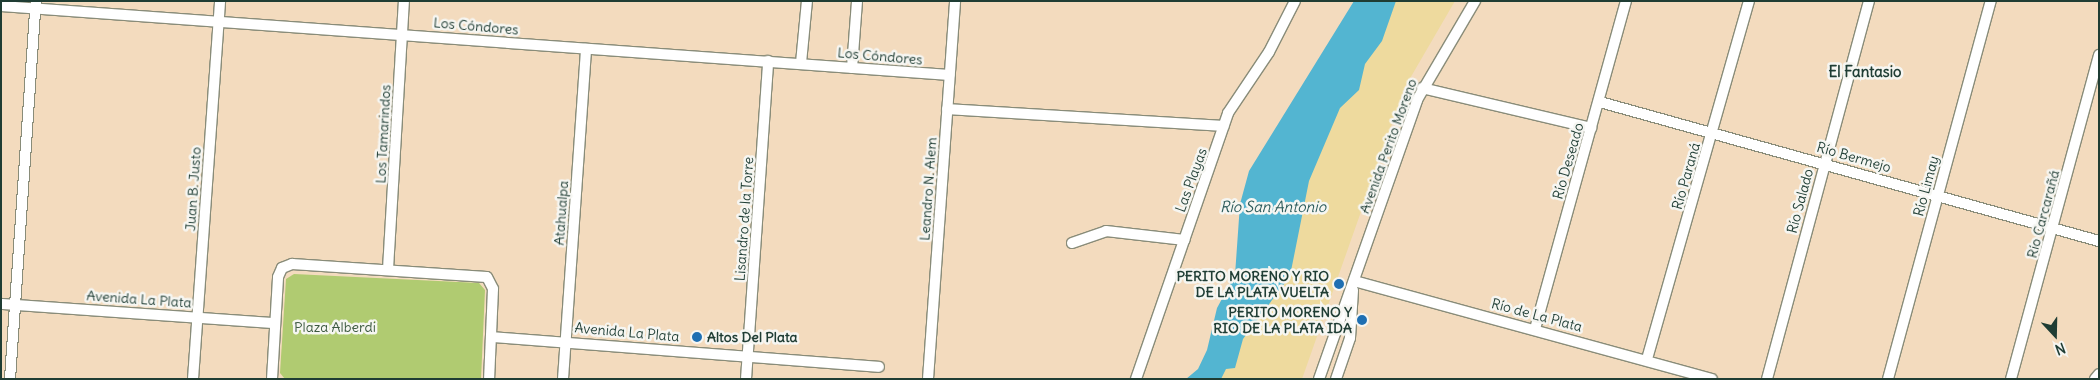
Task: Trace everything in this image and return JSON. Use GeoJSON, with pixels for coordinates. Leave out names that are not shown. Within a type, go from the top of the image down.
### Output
{"type":"FeatureCollection","features":[{"type":"Feature","properties":{"kind":"street","name":"Juan B. Justo"},"geometry":{"type":"LineString","coordinates":[[193,379],[220,1]]}},
{"type":"Feature","properties":{"kind":"street","name":"Los Tamarindos"},"geometry":{"type":"LineString","coordinates":[[388,269],[404,1]]}},
{"type":"Feature","properties":{"kind":"street"},"geometry":{"type":"LineString","coordinates":[[801,63],[807,1]]}},
{"type":"Feature","properties":{"kind":"street"},"geometry":{"type":"LineString","coordinates":[[852,68],[857,1]]}},
{"type":"Feature","properties":{"kind":"street","name":"Leandro N. Alem"},"geometry":{"type":"LineString","coordinates":[[928,379],[955,1]]}},
{"type":"Feature","properties":{"kind":"street","name":"Las Playas"},"geometry":{"type":"LineString","coordinates":[[1136,379],[1223,126],[1295,1]]}},
{"type":"Feature","properties":{"kind":"street","name":"Avenida Perito Moreno"},"geometry":{"type":"LineString","coordinates":[[1319,379],[1422,88],[1475,1]]}},
{"type":"Feature","properties":{"kind":"street","name":"Río Deseado"},"geometry":{"type":"LineString","coordinates":[[1535,329],[1600,102],[1626,1]]}},
{"type":"Feature","properties":{"kind":"street","name":"Río Paraná"},"geometry":{"type":"LineString","coordinates":[[1647,358],[1749,1]]}},
{"type":"Feature","properties":{"kind":"street","name":"Río Salado"},"geometry":{"type":"LineString","coordinates":[[1767,379],[1869,1]]}},
{"type":"Feature","properties":{"kind":"street","name":"Río Limay"},"geometry":{"type":"LineString","coordinates":[[1888,379],[1937,195],[1992,1]]}},
{"type":"Feature","properties":{"kind":"street","name":"Los Cóndores"},"geometry":{"type":"LineString","coordinates":[[1,6],[36,5],[219,21],[949,75]]}},
{"type":"Feature","properties":{"kind":"street"},"geometry":{"type":"LineString","coordinates":[[10,379],[36,5]]}},
{"type":"Feature","properties":{"kind":"street","name":"Atahualpa"},"geometry":{"type":"LineString","coordinates":[[563,379],[586,49]]}},
{"type":"Feature","properties":{"kind":"street","name":"Río Carcarañá"},"geometry":{"type":"LineString","coordinates":[[2011,379],[2099,55]]}},
{"type":"Feature","properties":{"kind":"street","name":"Lisandro de la Torre"},"geometry":{"type":"LineString","coordinates":[[746,379],[768,61]]}},
{"type":"Feature","properties":{"kind":"street"},"geometry":{"type":"LineString","coordinates":[[1422,88],[1592,128]]}},
{"type":"Feature","properties":{"kind":"street","name":"Río Bermejo"},"geometry":{"type":"LineString","coordinates":[[1600,102],[1825,162],[2099,241]]}},
{"type":"Feature","properties":{"kind":"street"},"geometry":{"type":"LineString","coordinates":[[947,109],[1223,126]]}},
{"type":"Feature","properties":{"kind":"street"},"geometry":{"type":"LineString","coordinates":[[1072,243],[1106,231],[1184,240]]}},
{"type":"Feature","properties":{"kind":"street"},"geometry":{"type":"LineString","coordinates":[[272,379],[278,277],[287,265],[388,269],[487,277],[493,289],[490,379]]}},
{"type":"Feature","properties":{"kind":"street","name":"Avenida Perito Moreno"},"geometry":{"type":"LineString","coordinates":[[1336,379],[1350,338],[1354,281]]}},
{"type":"Feature","properties":{"kind":"street","name":"Río de La Plata"},"geometry":{"type":"LineString","coordinates":[[1354,281],[1647,358],[1712,379]]}},
{"type":"Feature","properties":{"kind":"street","name":"Avenida La Plata"},"geometry":{"type":"LineString","coordinates":[[1,304],[198,316],[274,323]]}},
{"type":"Feature","properties":{"kind":"street","name":"Avenida La Plata"},"geometry":{"type":"LineString","coordinates":[[492,337],[565,341],[879,367]]}},
{"type":"Feature","properties":{"kind":"street"},"geometry":{"type":"LineString","coordinates":[[2095,379],[2099,374]]}},
{"type":"Feature","properties":{"kind":"green space","name":"Plaza Alberdi"},"geometry":{"type":"Polygon","coordinates":[[[294,274],[479,283],[485,290],[481,379],[285,379],[280,373],[286,279],[294,274]]]}},
{"type":"Feature","properties":{"kind":"sand"},"geometry":{"type":"Polygon","coordinates":[[[1386,1],[1455,1],[1405,87],[1302,379],[1218,379],[1300,182],[1386,1]]]}},
{"type":"Feature","properties":{"kind":"water","name":"Río San Antonio"},"geometry":{"type":"Polygon","coordinates":[[[1354,1],[1396,1],[1382,41],[1365,64],[1359,90],[1340,108],[1309,181],[1290,276],[1243,339],[1235,368],[1226,369],[1221,379],[1186,379],[1198,369],[1207,350],[1217,308],[1235,275],[1240,204],[1249,171],[1354,1]]]}},
{"type":"Feature","properties":{"kind":"place","name":"PERITO MORENO Y RIO DE LA PLATA VUELTA"},"geometry":{"type":"Point","coordinates":[1339,284]}},
{"type":"Feature","properties":{"kind":"place","name":"PERITO MORENO Y RIO DE LA PLATA IDA"},"geometry":{"type":"Point","coordinates":[1362,320]}},
{"type":"Feature","properties":{"kind":"place","name":"Altos Del Plata"},"geometry":{"type":"Point","coordinates":[697,337]}},
{"type":"Feature","properties":{"kind":"district","name":"El Fantasio"},"geometry":{"type":"Point","coordinates":[1865,72]}}]}
